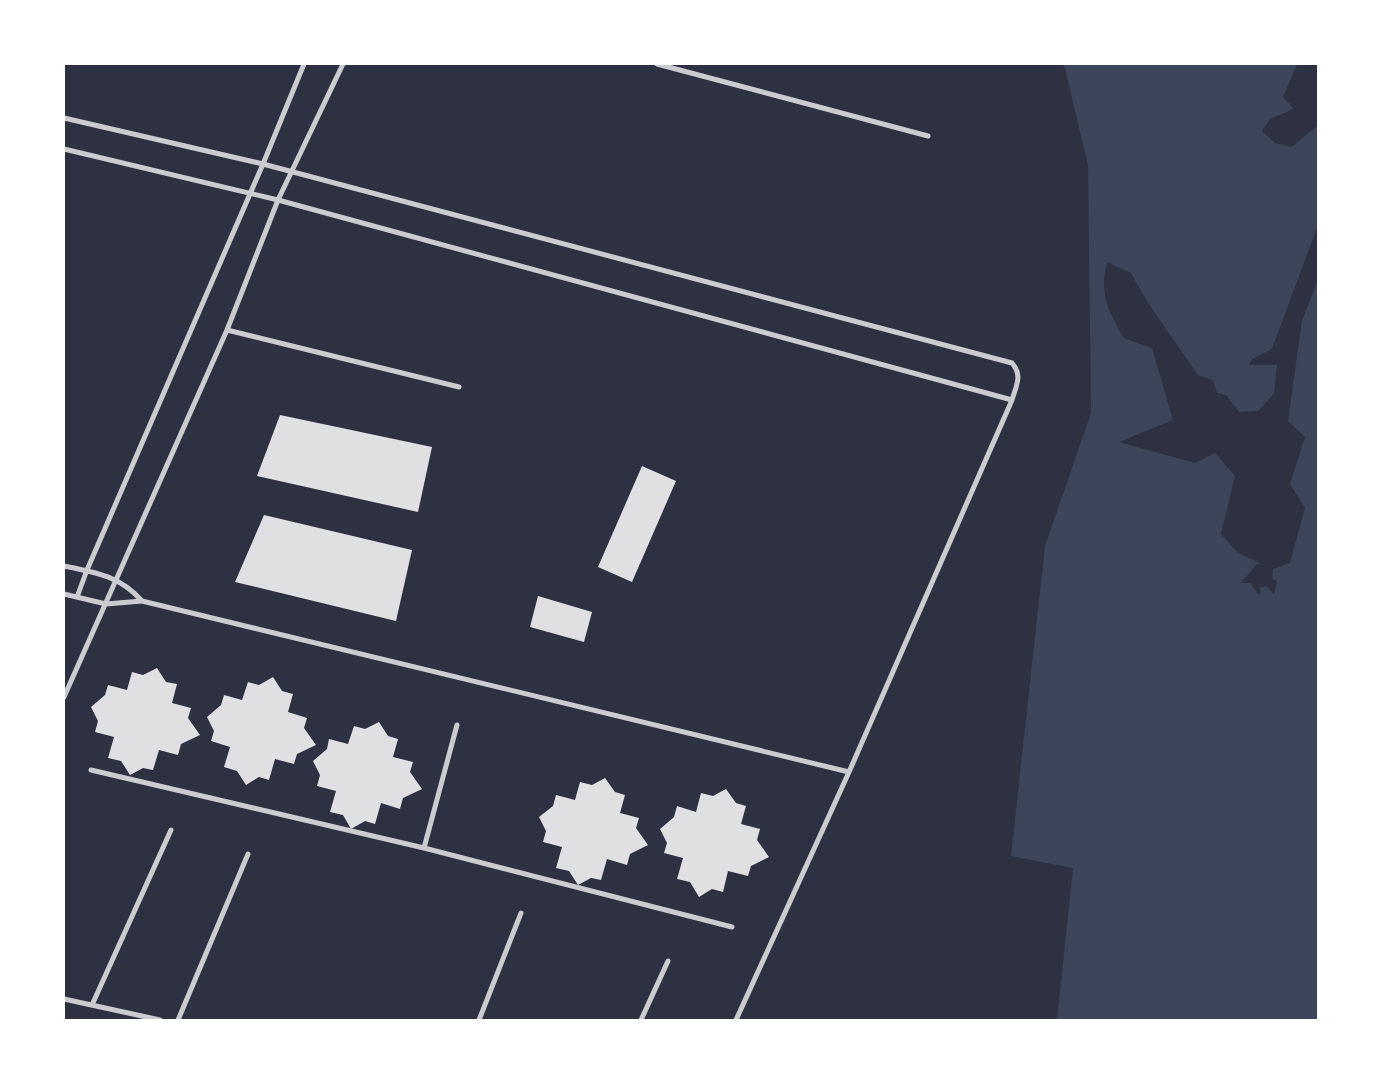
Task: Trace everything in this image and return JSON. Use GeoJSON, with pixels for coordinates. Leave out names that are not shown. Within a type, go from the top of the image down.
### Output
{"type":"FeatureCollection","features":[{"type":"Feature","properties":{"kind":"street"},"geometry":{"type":"LineString","coordinates":[[77,597],[304,64]]}},
{"type":"Feature","properties":{"kind":"street"},"geometry":{"type":"LineString","coordinates":[[64,698],[227,330],[278,200],[343,64]]}},
{"type":"Feature","properties":{"kind":"street"},"geometry":{"type":"LineString","coordinates":[[657,64],[928,136]]}},
{"type":"Feature","properties":{"kind":"street"},"geometry":{"type":"LineString","coordinates":[[64,118],[263,164],[1012,363],[1019,371],[1012,400],[849,772],[736,1020]]}},
{"type":"Feature","properties":{"kind":"street"},"geometry":{"type":"LineString","coordinates":[[64,149],[278,200],[1012,400]]}},
{"type":"Feature","properties":{"kind":"street"},"geometry":{"type":"LineString","coordinates":[[227,330],[459,387]]}},
{"type":"Feature","properties":{"kind":"street"},"geometry":{"type":"LineString","coordinates":[[64,566],[87,570],[116,579],[142,601]]}},
{"type":"Feature","properties":{"kind":"street"},"geometry":{"type":"LineString","coordinates":[[64,594],[106,604],[142,601],[849,772]]}},
{"type":"Feature","properties":{"kind":"street"},"geometry":{"type":"LineString","coordinates":[[424,848],[457,725]]}},
{"type":"Feature","properties":{"kind":"street"},"geometry":{"type":"LineString","coordinates":[[91,770],[424,848],[732,927]]}},
{"type":"Feature","properties":{"kind":"street"},"geometry":{"type":"LineString","coordinates":[[92,1005],[171,830]]}},
{"type":"Feature","properties":{"kind":"street"},"geometry":{"type":"LineString","coordinates":[[178,1020],[248,854]]}},
{"type":"Feature","properties":{"kind":"street"},"geometry":{"type":"LineString","coordinates":[[479,1020],[521,913]]}},
{"type":"Feature","properties":{"kind":"street"},"geometry":{"type":"LineString","coordinates":[[641,1020],[668,961]]}},
{"type":"Feature","properties":{"kind":"street"},"geometry":{"type":"LineString","coordinates":[[64,999],[160,1020]]}},
{"type":"Feature","properties":{"kind":"shaded area"},"geometry":{"type":"Polygon","coordinates":[[[1064,64],[1294,64],[1297,65],[1283,97],[1294,109],[1270,119],[1262,131],[1275,143],[1292,147],[1318,125],[1318,225],[1272,349],[1252,359],[1249,365],[1277,365],[1274,394],[1258,411],[1239,412],[1226,395],[1217,393],[1213,380],[1198,375],[1146,300],[1131,273],[1107,262],[1104,284],[1109,311],[1124,338],[1152,348],[1173,420],[1119,442],[1195,463],[1215,453],[1235,476],[1221,534],[1238,553],[1262,564],[1257,564],[1241,583],[1250,583],[1259,595],[1261,592],[1259,588],[1266,586],[1274,594],[1277,582],[1272,578],[1273,569],[1290,563],[1305,508],[1290,484],[1305,437],[1288,421],[1302,321],[1318,279],[1318,1020],[1057,1020],[1073,868],[1011,856],[1045,546],[1091,413],[1088,165],[1064,64]]]}},
{"type":"Feature","properties":{"kind":"building"},"geometry":{"type":"Polygon","coordinates":[[[280,415],[432,447],[418,512],[257,476],[280,415]]]}},
{"type":"Feature","properties":{"kind":"building"},"geometry":{"type":"Polygon","coordinates":[[[642,466],[676,481],[632,582],[598,567],[642,466]]]}},
{"type":"Feature","properties":{"kind":"building"},"geometry":{"type":"Polygon","coordinates":[[[264,515],[412,550],[396,621],[235,582],[264,515]]]}},
{"type":"Feature","properties":{"kind":"building"},"geometry":{"type":"Polygon","coordinates":[[[538,596],[592,612],[584,642],[530,627],[538,596]]]}},
{"type":"Feature","properties":{"kind":"building"},"geometry":{"type":"Polygon","coordinates":[[[157,668],[166,682],[177,684],[172,703],[191,708],[188,718],[200,735],[181,744],[178,755],[159,750],[153,770],[143,768],[130,775],[121,761],[108,758],[114,737],[95,732],[98,721],[91,707],[105,695],[108,685],[127,690],[132,672],[143,675],[157,668]]]}},
{"type":"Feature","properties":{"kind":"building"},"geometry":{"type":"Polygon","coordinates":[[[273,677],[282,691],[293,694],[288,712],[307,718],[304,728],[316,745],[297,754],[294,764],[275,759],[269,780],[259,777],[246,785],[237,771],[224,767],[230,747],[211,741],[214,731],[207,717],[221,705],[224,695],[242,700],[248,682],[259,685],[273,677]]]}},
{"type":"Feature","properties":{"kind":"building"},"geometry":{"type":"Polygon","coordinates":[[[379,722],[388,736],[398,739],[393,757],[413,762],[410,772],[422,789],[403,798],[400,809],[381,803],[375,824],[365,821],[351,829],[343,815],[330,812],[336,791],[317,786],[320,775],[313,761],[327,749],[329,739],[348,744],[354,726],[365,729],[379,722]]]}},
{"type":"Feature","properties":{"kind":"building"},"geometry":{"type":"Polygon","coordinates":[[[605,778],[615,792],[625,795],[620,813],[639,818],[636,828],[648,845],[630,854],[627,865],[607,859],[601,880],[591,878],[578,885],[569,871],[556,868],[562,847],[543,842],[546,831],[539,817],[553,806],[556,795],[575,800],[580,782],[592,785],[605,778]]]}},
{"type":"Feature","properties":{"kind":"building"},"geometry":{"type":"Polygon","coordinates":[[[726,789],[736,803],[746,806],[741,824],[760,829],[757,840],[769,857],[751,866],[748,876],[728,871],[723,892],[712,889],[699,897],[690,882],[677,879],[683,858],[664,853],[667,843],[660,829],[674,817],[677,806],[696,812],[701,793],[713,796],[726,789]]]}}]}
